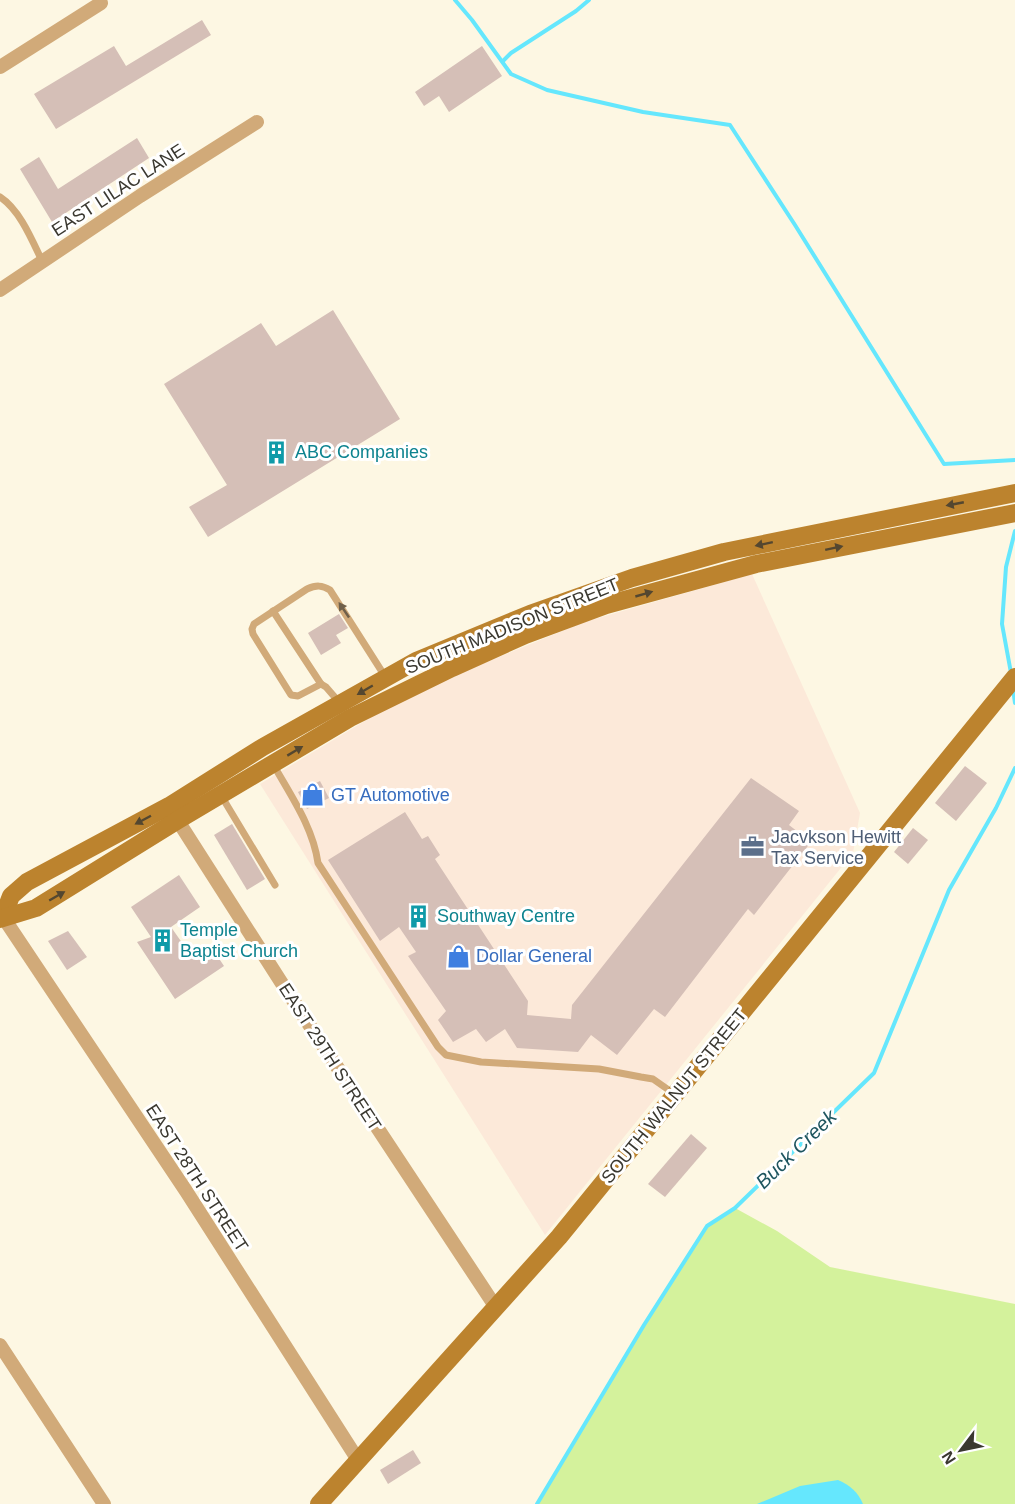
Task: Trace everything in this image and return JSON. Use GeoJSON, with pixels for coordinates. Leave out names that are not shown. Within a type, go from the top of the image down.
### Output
{"type":"FeatureCollection","features":[{"type":"Feature","properties":{"kind":"main road","name":"SOUTH MADISON STREET"},"geometry":{"type":"LineString","coordinates":[[216,787],[263,747],[422,658],[530,614],[632,578],[724,552],[1013,493]]}},
{"type":"Feature","properties":{"kind":"main road","name":"SOUTH MADISON STREET"},"geometry":{"type":"LineString","coordinates":[[1,916],[36,908],[173,813],[216,787],[273,764],[350,718],[525,635],[606,605],[756,564],[1013,513]]}},
{"type":"Feature","properties":{"kind":"main road","name":"SOUTH WALNUT STREET"},"geometry":{"type":"LineString","coordinates":[[319,1504],[495,1306],[559,1238],[1010,683]]}},
{"type":"Feature","properties":{"kind":"main road","name":"SOUTH MADISON STREET"},"geometry":{"type":"LineString","coordinates":[[1,916],[11,896],[27,882],[173,813]]}},
{"type":"Feature","properties":{"kind":"street"},"geometry":{"type":"LineString","coordinates":[[0,67],[101,3]]}},
{"type":"Feature","properties":{"kind":"street","name":"EAST LILAC LANE"},"geometry":{"type":"LineString","coordinates":[[0,290],[257,122]]}},
{"type":"Feature","properties":{"kind":"street","name":"EAST 29TH STREET"},"geometry":{"type":"LineString","coordinates":[[173,813],[280,982],[495,1306]]}},
{"type":"Feature","properties":{"kind":"street","name":"EAST 28TH STREET"},"geometry":{"type":"LineString","coordinates":[[1,916],[186,1191],[358,1460]]}},
{"type":"Feature","properties":{"kind":"street"},"geometry":{"type":"LineString","coordinates":[[0,1345],[6,1366],[104,1504]]}},
{"type":"Feature","properties":{"kind":"lane"},"geometry":{"type":"LineString","coordinates":[[0,197],[7,202],[18,218],[42,261]]}},
{"type":"Feature","properties":{"kind":"lane"},"geometry":{"type":"LineString","coordinates":[[321,684],[298,696],[291,695],[253,634],[252,628],[254,624],[273,611],[316,585],[330,590],[397,695]]}},
{"type":"Feature","properties":{"kind":"lane"},"geometry":{"type":"LineString","coordinates":[[273,611],[321,684],[340,704]]}},
{"type":"Feature","properties":{"kind":"lane"},"geometry":{"type":"LineString","coordinates":[[263,747],[304,820],[316,847],[318,863],[438,1047],[446,1055],[481,1062],[599,1069],[653,1079],[675,1095]]}},
{"type":"Feature","properties":{"kind":"lane"},"geometry":{"type":"LineString","coordinates":[[216,787],[275,885]]}},
{"type":"Feature","properties":{"kind":"shaded area"},"geometry":{"type":"Polygon","coordinates":[[[752,574],[860,813],[853,853],[545,1235],[260,784],[373,716],[455,675],[584,622],[752,574]]]}},
{"type":"Feature","properties":{"kind":"green space"},"geometry":{"type":"Polygon","coordinates":[[[735,1208],[777,1231],[830,1267],[1015,1304],[1015,1504],[537,1504],[638,1333],[707,1226],[735,1208]]]}},
{"type":"Feature","properties":{"kind":"water"},"geometry":{"type":"Polygon","coordinates":[[[838,1480],[853,1489],[863,1504],[757,1504],[800,1486],[838,1480]]]}},
{"type":"Feature","properties":{"kind":"building"},"geometry":{"type":"Polygon","coordinates":[[[202,20],[211,35],[56,129],[34,94],[114,46],[126,66],[202,20]]]}},
{"type":"Feature","properties":{"kind":"building"},"geometry":{"type":"Polygon","coordinates":[[[482,46],[502,76],[449,112],[439,96],[424,106],[415,92],[482,46]]]}},
{"type":"Feature","properties":{"kind":"building"},"geometry":{"type":"Polygon","coordinates":[[[137,138],[149,158],[52,222],[20,169],[39,157],[58,189],[137,138]]]}},
{"type":"Feature","properties":{"kind":"building","name":"ABC Companies"},"geometry":{"type":"Polygon","coordinates":[[[333,310],[400,419],[208,537],[189,507],[227,485],[164,384],[261,323],[276,346],[333,310]]]}},
{"type":"Feature","properties":{"kind":"building"},"geometry":{"type":"Polygon","coordinates":[[[339,614],[348,628],[336,635],[341,643],[321,655],[308,633],[339,614]]]}},
{"type":"Feature","properties":{"kind":"building"},"geometry":{"type":"Polygon","coordinates":[[[965,766],[987,783],[956,821],[935,803],[965,766]]]}},
{"type":"Feature","properties":{"kind":"building","name":"Southway Centre"},"geometry":{"type":"Polygon","coordinates":[[[751,778],[799,811],[789,825],[811,842],[754,915],[748,909],[665,1017],[654,1009],[617,1055],[591,1035],[578,1052],[517,1048],[505,1029],[486,1042],[476,1029],[453,1042],[438,1020],[446,1011],[408,956],[416,952],[399,927],[380,941],[328,860],[405,812],[422,839],[428,836],[440,855],[435,859],[528,1001],[527,1015],[571,1019],[572,1005],[751,778]]]}},
{"type":"Feature","properties":{"kind":"building","name":"GT Automotive"},"geometry":{"type":"Polygon","coordinates":[[[320,781],[329,798],[307,809],[298,792],[320,781]]]}},
{"type":"Feature","properties":{"kind":"building"},"geometry":{"type":"Polygon","coordinates":[[[232,824],[265,879],[247,890],[214,835],[232,824]]]}},
{"type":"Feature","properties":{"kind":"building"},"geometry":{"type":"Polygon","coordinates":[[[913,828],[928,840],[908,864],[894,852],[913,828]]]}},
{"type":"Feature","properties":{"kind":"building","name":"Temple Baptist Church"},"geometry":{"type":"Polygon","coordinates":[[[179,875],[200,907],[171,927],[192,957],[210,945],[224,966],[175,999],[137,942],[151,937],[131,907],[179,875]]]}},
{"type":"Feature","properties":{"kind":"building"},"geometry":{"type":"Polygon","coordinates":[[[68,931],[87,957],[67,970],[48,941],[68,931]]]}},
{"type":"Feature","properties":{"kind":"building"},"geometry":{"type":"Polygon","coordinates":[[[691,1134],[707,1148],[665,1197],[648,1184],[691,1134]]]}},
{"type":"Feature","properties":{"kind":"building"},"geometry":{"type":"Polygon","coordinates":[[[413,1450],[421,1463],[388,1484],[380,1470],[413,1450]]]}},
{"type":"Feature","properties":{"kind":"waterway"},"geometry":{"type":"LineString","coordinates":[[455,0],[511,74],[547,90],[643,112],[730,125],[944,464],[1015,460]]}},
{"type":"Feature","properties":{"kind":"waterway"},"geometry":{"type":"LineString","coordinates":[[503,61],[511,53],[589,0]]}},
{"type":"Feature","properties":{"kind":"waterway","name":"Buck Creek"},"geometry":{"type":"LineString","coordinates":[[1011,673],[1002,624],[1006,567],[1015,531]]}},
{"type":"Feature","properties":{"kind":"waterway","name":"Buck Creek"},"geometry":{"type":"LineString","coordinates":[[1013,689],[1015,703]]}},
{"type":"Feature","properties":{"kind":"waterway","name":"Buck Creek"},"geometry":{"type":"LineString","coordinates":[[537,1504],[644,1325],[707,1226],[735,1208],[874,1073],[949,890],[996,808],[1015,768]]}},
{"type":"Feature","properties":{"kind":"place","name":"ABC Companies"},"geometry":{"type":"Point","coordinates":[277,452]}},
{"type":"Feature","properties":{"kind":"place","name":"GT Automotive"},"geometry":{"type":"Point","coordinates":[313,795]}},
{"type":"Feature","properties":{"kind":"place","name":"Jacvkson Hewitt Tax Service"},"geometry":{"type":"Point","coordinates":[753,847]}},
{"type":"Feature","properties":{"kind":"place","name":"Southway Centre"},"geometry":{"type":"Point","coordinates":[419,916]}},
{"type":"Feature","properties":{"kind":"place","name":"Temple Baptist Church"},"geometry":{"type":"Point","coordinates":[162,940]}},
{"type":"Feature","properties":{"kind":"place","name":"Dollar General"},"geometry":{"type":"Point","coordinates":[458,956]}}]}
